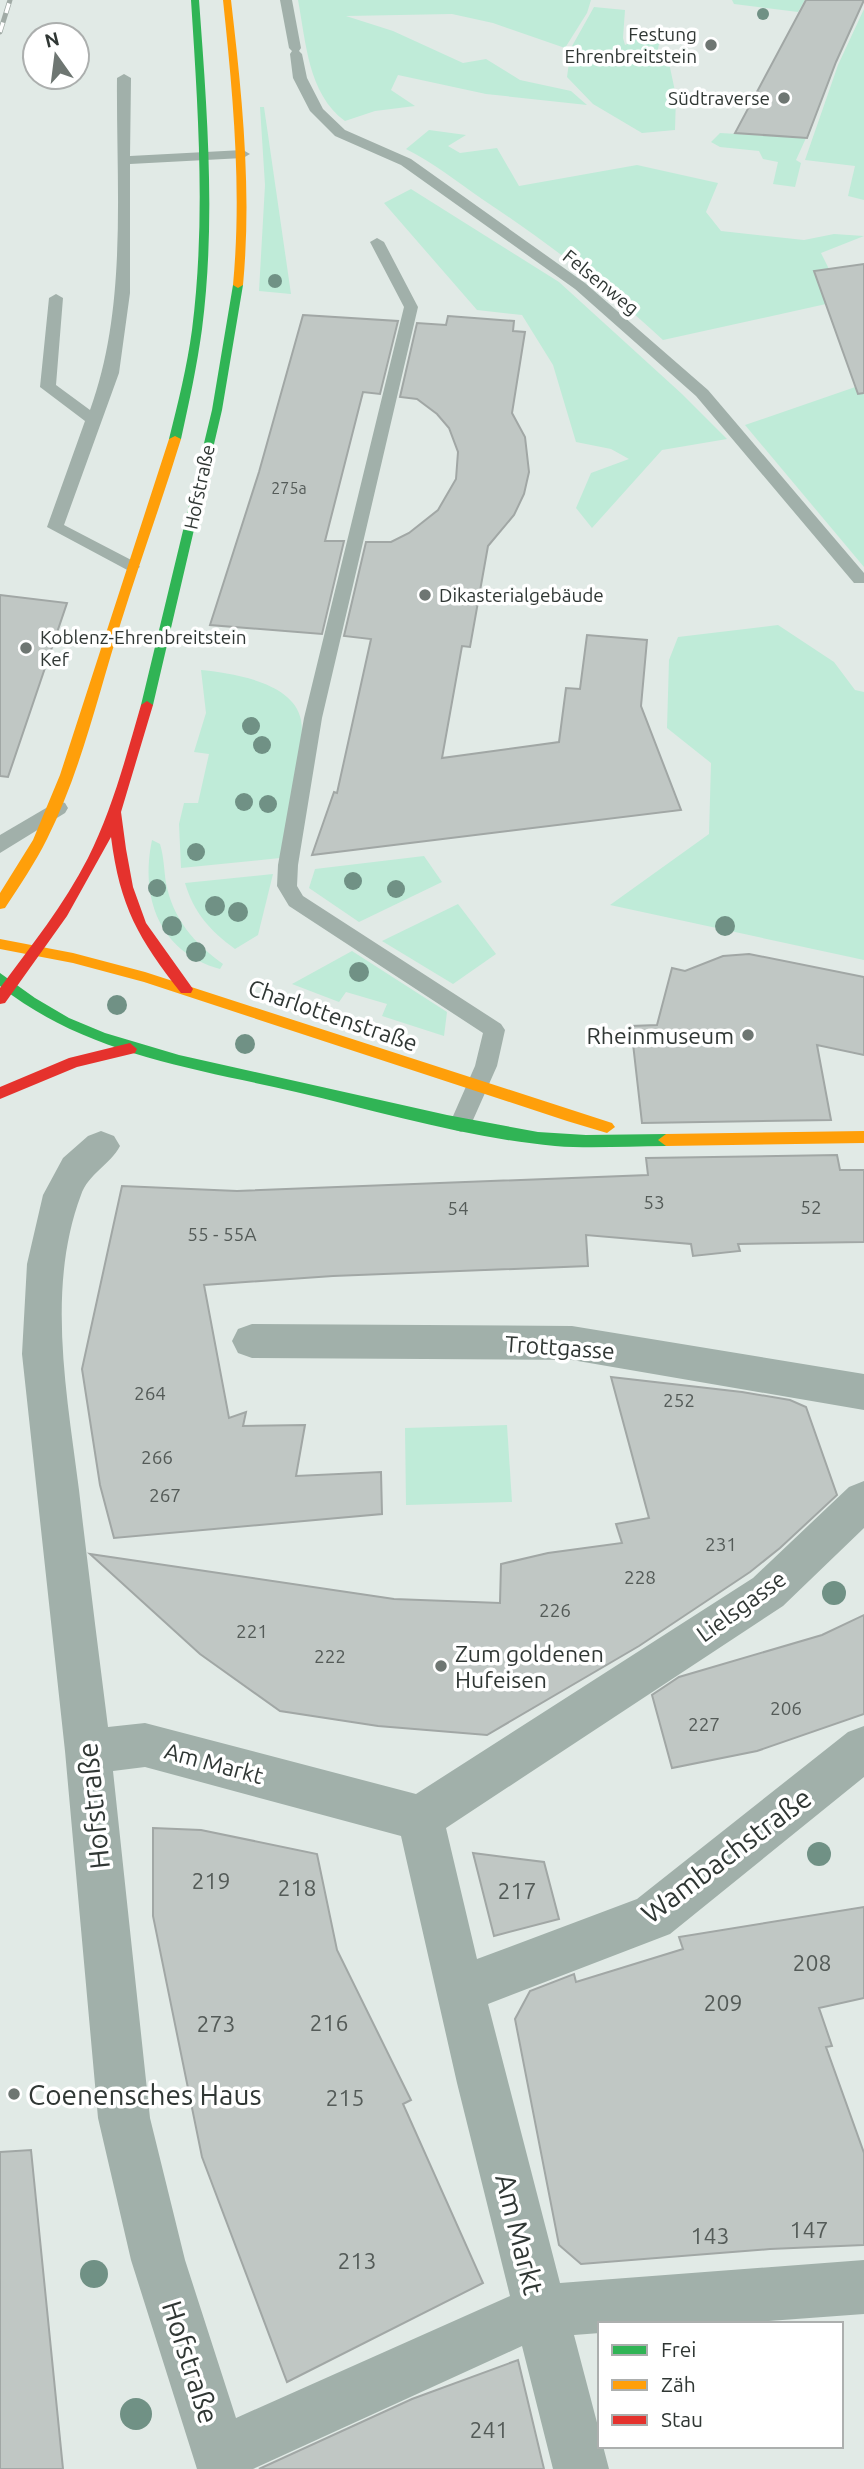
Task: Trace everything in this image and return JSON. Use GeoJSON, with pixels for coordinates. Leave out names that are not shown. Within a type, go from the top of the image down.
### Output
{"type":"FeatureCollection","features":[{"type":"Feature","properties":{"kind":"main road","name":"Hofstraße"},"geometry":{"type":"LineString","coordinates":[[0,904],[32,858],[58,808],[131,567],[177,430],[190,377],[206,262],[205,156],[195,0]]}},
{"type":"Feature","properties":{"kind":"main road","name":"Hofstraße"},"geometry":{"type":"LineString","coordinates":[[3,988],[38,948],[86,873],[114,810],[144,713],[193,514],[236,308],[244,213],[243,154],[227,0]]}},
{"type":"Feature","properties":{"kind":"main road"},"geometry":{"type":"LineString","coordinates":[[114,810],[127,890],[135,914],[148,938],[186,989]]}},
{"type":"Feature","properties":{"kind":"main road","name":"Charlottenstraße"},"geometry":{"type":"LineString","coordinates":[[0,944],[38,948],[122,968],[476,1088],[649,1140]]}},
{"type":"Feature","properties":{"kind":"main road","name":"Charlottenstraße"},"geometry":{"type":"LineString","coordinates":[[3,988],[73,1028],[135,1048],[461,1124],[539,1138],[572,1141],[864,1137]]}},
{"type":"Feature","properties":{"kind":"main road"},"geometry":{"type":"LineString","coordinates":[[0,1093],[75,1062],[135,1048]]}},
{"type":"Feature","properties":{"kind":"street","name":"Hofstraße"},"geometry":{"type":"LineString","coordinates":[[101,1146],[71,1175],[59,1202],[42,1290],[42,1354],[88,1751],[124,2118],[158,2260],[223,2462]]}},
{"type":"Feature","properties":{"kind":"street","name":"Trottgasse"},"geometry":{"type":"LineString","coordinates":[[252,1341],[572,1343],[864,1392]]}},
{"type":"Feature","properties":{"kind":"street","name":"Lielsgasse"},"geometry":{"type":"LineString","coordinates":[[420,1818],[768,1592],[864,1500]]}},
{"type":"Feature","properties":{"kind":"street","name":"Am Markt"},"geometry":{"type":"LineString","coordinates":[[88,1751],[145,1745],[420,1818],[539,2311],[223,2462]]}},
{"type":"Feature","properties":{"kind":"street","name":"Wambachstraße"},"geometry":{"type":"LineString","coordinates":[[461,1990],[653,1917],[864,1748]]}},
{"type":"Feature","properties":{"kind":"street"},"geometry":{"type":"LineString","coordinates":[[581,2469],[539,2311],[864,2287]]}},
{"type":"Feature","properties":{"kind":"lane","name":"Felsenweg"},"geometry":{"type":"LineString","coordinates":[[286,0],[300,78],[317,111],[340,133],[406,162],[580,286],[702,393],[860,579]]}},
{"type":"Feature","properties":{"kind":"lane"},"geometry":{"type":"LineString","coordinates":[[124,78],[123,293],[111,373],[55,527],[131,567]]}},
{"type":"Feature","properties":{"kind":"lane"},"geometry":{"type":"LineString","coordinates":[[123,160],[243,154]]}},
{"type":"Feature","properties":{"kind":"lane"},"geometry":{"type":"LineString","coordinates":[[377,242],[411,307],[313,718],[288,865],[287,886],[296,901],[494,1030],[486,1066],[461,1124]]}},
{"type":"Feature","properties":{"kind":"lane"},"geometry":{"type":"LineString","coordinates":[[56,298],[48,387],[94,420]]}},
{"type":"Feature","properties":{"kind":"lane"},"geometry":{"type":"LineString","coordinates":[[0,846],[58,808]]}},
{"type":"Feature","properties":{"kind":"green space"},"geometry":{"type":"Polygon","coordinates":[[[298,0],[591,0],[587,13],[565,48],[493,23],[452,14],[346,16],[393,31],[463,63],[486,59],[520,80],[571,91],[587,105],[486,94],[398,75],[391,90],[415,106],[375,111],[345,121],[323,97],[316,82],[298,0]]]}},
{"type":"Feature","properties":{"kind":"green space"},"geometry":{"type":"Polygon","coordinates":[[[732,0],[805,0],[798,12],[734,4],[732,0]]]}},
{"type":"Feature","properties":{"kind":"green space"},"geometry":{"type":"Polygon","coordinates":[[[594,7],[625,10],[625,45],[663,27],[657,53],[668,58],[676,96],[675,130],[642,133],[593,104],[567,77],[571,48],[594,7]]]}},
{"type":"Feature","properties":{"kind":"green space"},"geometry":{"type":"Polygon","coordinates":[[[864,9],[864,200],[848,196],[855,166],[805,160],[838,65],[864,9]]]}},
{"type":"Feature","properties":{"kind":"green space"},"geometry":{"type":"Polygon","coordinates":[[[260,107],[264,107],[291,294],[259,291],[265,185],[260,107]]]}},
{"type":"Feature","properties":{"kind":"green space"},"geometry":{"type":"Polygon","coordinates":[[[429,130],[466,135],[448,146],[460,153],[497,148],[519,186],[637,165],[718,183],[706,212],[721,231],[804,240],[834,234],[864,236],[821,253],[829,269],[815,271],[826,304],[663,340],[598,283],[553,249],[445,172],[406,149],[429,130]]]}},
{"type":"Feature","properties":{"kind":"green space"},"geometry":{"type":"Polygon","coordinates":[[[720,133],[806,138],[796,160],[801,163],[795,187],[773,184],[778,162],[763,159],[759,151],[720,147],[711,142],[720,133]]]}},
{"type":"Feature","properties":{"kind":"green space"},"geometry":{"type":"Polygon","coordinates":[[[411,189],[559,282],[682,394],[727,439],[662,450],[592,528],[576,508],[591,473],[629,459],[611,449],[576,442],[553,365],[522,315],[477,310],[384,203],[411,189]]]}},
{"type":"Feature","properties":{"kind":"green space"},"geometry":{"type":"Polygon","coordinates":[[[864,384],[864,567],[745,425],[864,384]]]}},
{"type":"Feature","properties":{"kind":"green space"},"geometry":{"type":"Polygon","coordinates":[[[778,625],[834,662],[855,690],[864,692],[864,960],[610,905],[709,834],[711,763],[667,728],[669,660],[678,637],[778,625]]]}},
{"type":"Feature","properties":{"kind":"green space"},"geometry":{"type":"Polygon","coordinates":[[[201,670],[260,682],[287,697],[296,707],[302,726],[301,740],[280,858],[181,868],[179,824],[184,803],[198,803],[209,754],[194,752],[206,713],[201,670]]]}},
{"type":"Feature","properties":{"kind":"green space"},"geometry":{"type":"Polygon","coordinates":[[[152,840],[160,844],[169,896],[179,919],[194,939],[223,964],[220,969],[199,961],[182,950],[159,920],[149,882],[152,840]]]}},
{"type":"Feature","properties":{"kind":"green space"},"geometry":{"type":"Polygon","coordinates":[[[424,856],[442,882],[359,922],[309,888],[315,869],[424,856]]]}},
{"type":"Feature","properties":{"kind":"green space"},"geometry":{"type":"Polygon","coordinates":[[[273,874],[258,935],[235,949],[204,920],[185,883],[273,874]]]}},
{"type":"Feature","properties":{"kind":"green space"},"geometry":{"type":"Polygon","coordinates":[[[458,904],[496,954],[453,984],[382,941],[458,904]]]}},
{"type":"Feature","properties":{"kind":"green space"},"geometry":{"type":"Polygon","coordinates":[[[352,951],[447,1012],[444,1036],[382,1016],[387,1004],[346,992],[339,1002],[292,984],[352,951]]]}},
{"type":"Feature","properties":{"kind":"green space"},"geometry":{"type":"Polygon","coordinates":[[[507,1425],[512,1502],[406,1505],[405,1428],[507,1425]]]}},
{"type":"Feature","properties":{"kind":"building"},"geometry":{"type":"Polygon","coordinates":[[[806,0],[864,0],[836,62],[807,138],[735,133],[806,0]]]}},
{"type":"Feature","properties":{"kind":"building"},"geometry":{"type":"Polygon","coordinates":[[[864,264],[864,393],[858,394],[814,271],[864,264]]]}},
{"type":"Feature","properties":{"kind":"building"},"geometry":{"type":"Polygon","coordinates":[[[303,315],[398,321],[380,394],[363,392],[325,541],[344,541],[322,634],[210,625],[259,472],[303,315]]]}},
{"type":"Feature","properties":{"kind":"building","name":"Dikasterialgebäude"},"geometry":{"type":"Polygon","coordinates":[[[448,316],[514,321],[513,331],[525,332],[512,413],[525,437],[529,472],[524,494],[514,515],[488,546],[470,647],[462,646],[442,758],[559,742],[566,688],[580,689],[587,635],[647,640],[641,706],[681,810],[312,855],[334,792],[337,793],[371,639],[344,636],[366,542],[391,542],[409,533],[438,510],[456,479],[458,452],[449,428],[437,414],[417,399],[400,397],[417,323],[446,325],[448,316]]]}},
{"type":"Feature","properties":{"kind":"building"},"geometry":{"type":"Polygon","coordinates":[[[0,595],[67,603],[8,777],[0,776],[0,595]]]}},
{"type":"Feature","properties":{"kind":"building","name":"Rheinmuseum"},"geometry":{"type":"Polygon","coordinates":[[[749,954],[864,977],[864,1055],[817,1045],[831,1120],[642,1123],[631,1026],[657,1025],[672,968],[685,971],[723,956],[749,954]]]}},
{"type":"Feature","properties":{"kind":"building"},"geometry":{"type":"Polygon","coordinates":[[[837,1155],[840,1170],[864,1170],[864,1242],[738,1244],[740,1251],[693,1256],[691,1244],[586,1235],[588,1266],[333,1276],[204,1285],[229,1418],[246,1412],[243,1426],[305,1425],[296,1476],[381,1472],[382,1514],[114,1538],[100,1485],[82,1369],[122,1186],[237,1191],[648,1175],[646,1158],[837,1155]]]}},
{"type":"Feature","properties":{"kind":"building"},"geometry":{"type":"Polygon","coordinates":[[[611,1377],[742,1392],[790,1400],[806,1407],[837,1495],[750,1572],[639,1646],[487,1735],[378,1726],[280,1711],[200,1654],[90,1554],[394,1599],[500,1603],[501,1564],[548,1553],[622,1543],[616,1524],[649,1518],[611,1377]]]}},
{"type":"Feature","properties":{"kind":"building"},"geometry":{"type":"Polygon","coordinates":[[[864,1615],[864,1714],[757,1751],[672,1768],[652,1695],[679,1677],[822,1635],[864,1615]]]}},
{"type":"Feature","properties":{"kind":"building"},"geometry":{"type":"Polygon","coordinates":[[[153,1828],[201,1830],[317,1854],[337,1950],[411,2100],[403,2104],[483,2283],[287,2382],[202,2157],[153,1916],[153,1828]]]}},
{"type":"Feature","properties":{"kind":"building"},"geometry":{"type":"Polygon","coordinates":[[[473,1853],[544,1862],[559,1919],[494,1936],[473,1853]]]}},
{"type":"Feature","properties":{"kind":"building"},"geometry":{"type":"Polygon","coordinates":[[[864,1907],[864,1998],[819,2008],[832,2046],[826,2047],[864,2153],[864,2245],[770,2249],[581,2264],[559,2245],[515,2019],[530,1991],[574,1974],[576,1982],[683,1949],[679,1937],[864,1907]]]}},
{"type":"Feature","properties":{"kind":"building"},"geometry":{"type":"Polygon","coordinates":[[[31,2150],[63,2469],[0,2469],[0,2152],[31,2150]]]}},
{"type":"Feature","properties":{"kind":"building"},"geometry":{"type":"Polygon","coordinates":[[[518,2360],[544,2469],[259,2469],[412,2399],[518,2360]]]}},
{"type":"Feature","properties":{"kind":"railway"},"geometry":{"type":"LineString","coordinates":[[0,32],[10,0]]}},
{"type":"Feature","properties":{"kind":"traffic: fast"},"geometry":{"type":"LineString","coordinates":[[175,439],[188,384],[202,275],[204,166],[195,0]]}},
{"type":"Feature","properties":{"kind":"traffic: fast"},"geometry":{"type":"LineString","coordinates":[[147,705],[217,410],[238,285]]}},
{"type":"Feature","properties":{"kind":"traffic: fast"},"geometry":{"type":"LineString","coordinates":[[0,978],[30,1002],[64,1022],[139,1050],[179,1060],[447,1121],[538,1138],[586,1141],[666,1140]]}},
{"type":"Feature","properties":{"kind":"traffic: slow"},"geometry":{"type":"LineString","coordinates":[[227,0],[242,178],[243,213],[238,285]]}},
{"type":"Feature","properties":{"kind":"traffic: slow"},"geometry":{"type":"LineString","coordinates":[[0,904],[40,840],[67,775],[175,439]]}},
{"type":"Feature","properties":{"kind":"traffic: slow"},"geometry":{"type":"LineString","coordinates":[[0,944],[73,958],[145,977],[607,1127]]}},
{"type":"Feature","properties":{"kind":"traffic: slow"},"geometry":{"type":"LineString","coordinates":[[666,1140],[864,1137]]}},
{"type":"Feature","properties":{"kind":"traffic: jam"},"geometry":{"type":"LineString","coordinates":[[0,999],[62,912],[95,857],[118,802],[147,705]]}},
{"type":"Feature","properties":{"kind":"traffic: jam"},"geometry":{"type":"LineString","coordinates":[[114,810],[123,875],[134,912],[151,943],[186,989]]}},
{"type":"Feature","properties":{"kind":"traffic: jam"},"geometry":{"type":"LineString","coordinates":[[0,1093],[74,1062],[130,1049]]}},
{"type":"Feature","properties":{"kind":"place","name":"Festung Ehrenbreitstein"},"geometry":{"type":"Point","coordinates":[711,45]}},
{"type":"Feature","properties":{"kind":"place","name":"Südtraverse"},"geometry":{"type":"Point","coordinates":[784,98]}},
{"type":"Feature","properties":{"kind":"place","name":"Dikasterialgebäude"},"geometry":{"type":"Point","coordinates":[425,595]}},
{"type":"Feature","properties":{"kind":"place","name":"Koblenz-Ehrenbreitstein Kef"},"geometry":{"type":"Point","coordinates":[26,648]}},
{"type":"Feature","properties":{"kind":"place","name":"Rheinmuseum"},"geometry":{"type":"Point","coordinates":[748,1035]}},
{"type":"Feature","properties":{"kind":"place","name":"Zum goldenen Hufeisen"},"geometry":{"type":"Point","coordinates":[441,1666]}},
{"type":"Feature","properties":{"kind":"place","name":"Coenensches Haus"},"geometry":{"type":"Point","coordinates":[14,2094]}}]}
